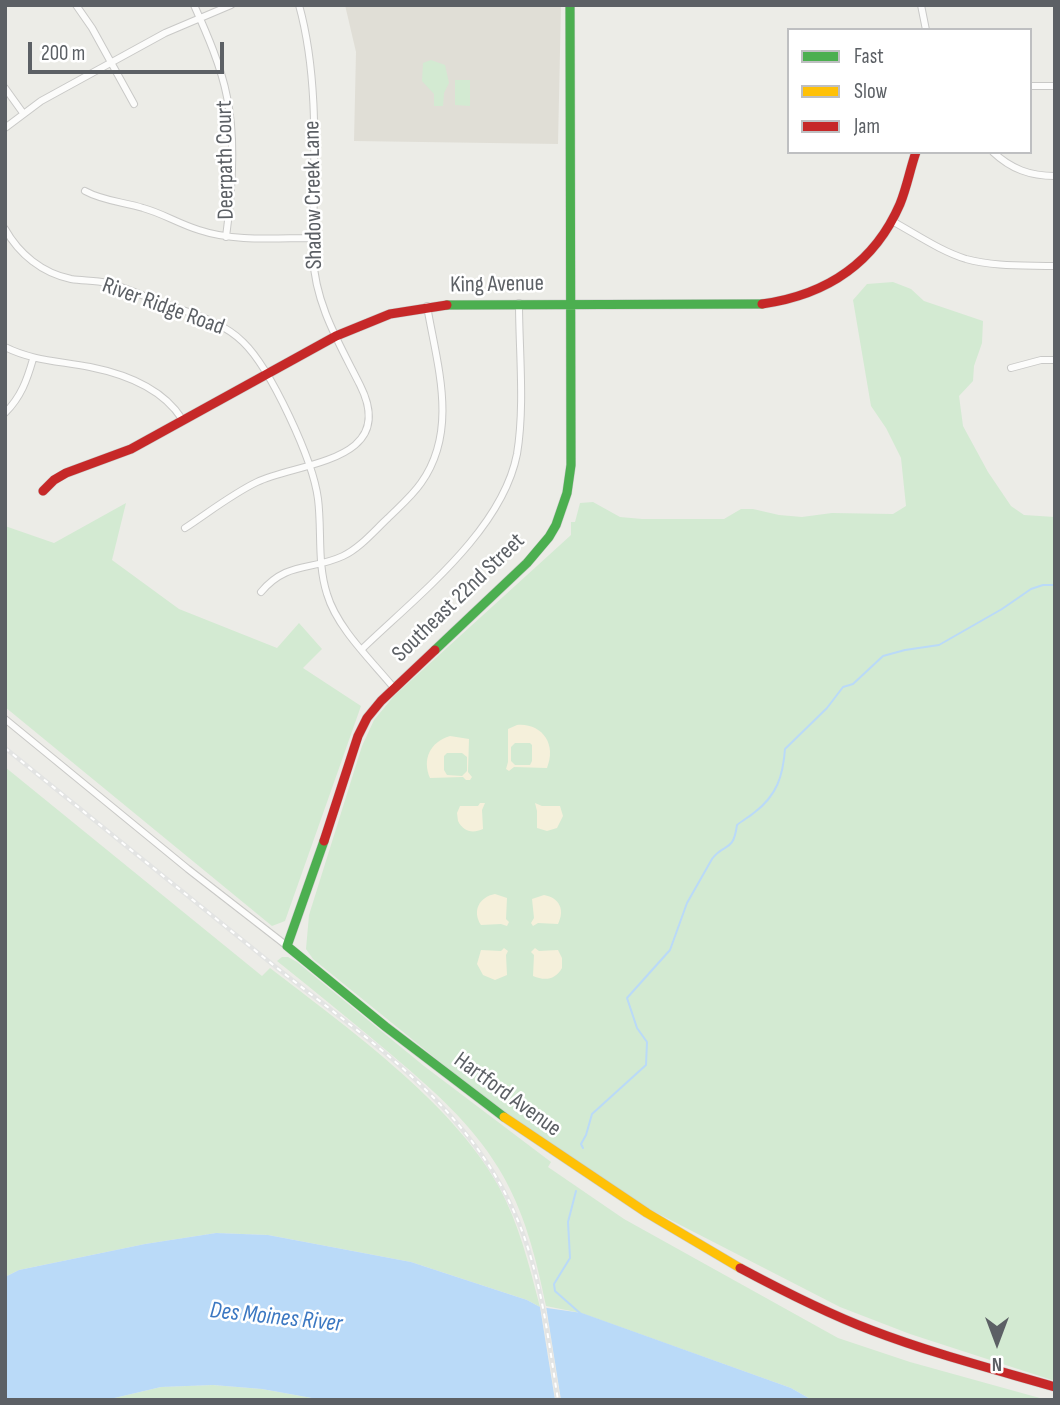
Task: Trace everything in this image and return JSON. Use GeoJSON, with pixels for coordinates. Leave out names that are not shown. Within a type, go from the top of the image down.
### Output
{"type":"FeatureCollection","features":[{"type":"Feature","properties":{"kind":"street"},"geometry":{"type":"LineString","coordinates":[[76,5],[134,104]]}},
{"type":"Feature","properties":{"kind":"street","name":"Deerpath Court"},"geometry":{"type":"LineString","coordinates":[[194,5],[223,79],[230,114],[230,199],[226,237]]}},
{"type":"Feature","properties":{"kind":"street"},"geometry":{"type":"LineString","coordinates":[[5,128],[23,113],[165,33],[231,5]]}},
{"type":"Feature","properties":{"kind":"street","name":"Shadow Creek Lane"},"geometry":{"type":"LineString","coordinates":[[185,528],[258,481],[336,458],[350,450],[362,438],[368,424],[364,393],[325,315],[316,286],[313,238],[312,68],[308,38],[299,5]]}},
{"type":"Feature","properties":{"kind":"street","name":"Southeast 22nd Street"},"geometry":{"type":"LineString","coordinates":[[287,946],[358,736],[372,710],[527,563],[556,525],[567,494],[571,465],[570,5]]}},
{"type":"Feature","properties":{"kind":"street"},"geometry":{"type":"LineString","coordinates":[[921,5],[926,28]]}},
{"type":"Feature","properties":{"kind":"street"},"geometry":{"type":"LineString","coordinates":[[1032,86],[1055,86]]}},
{"type":"Feature","properties":{"kind":"street"},"geometry":{"type":"LineString","coordinates":[[5,88],[23,113]]}},
{"type":"Feature","properties":{"kind":"street","name":"King Avenue"},"geometry":{"type":"LineString","coordinates":[[43,491],[66,473],[131,449],[335,336],[381,317],[427,306],[461,303],[759,304],[790,300],[820,290],[847,274],[873,250],[892,220],[907,185],[915,154]]}},
{"type":"Feature","properties":{"kind":"street"},"geometry":{"type":"LineString","coordinates":[[996,154],[1015,169],[1030,174],[1055,176]]}},
{"type":"Feature","properties":{"kind":"street"},"geometry":{"type":"LineString","coordinates":[[85,191],[94,196],[153,211],[200,231],[226,237],[313,238]]}},
{"type":"Feature","properties":{"kind":"street"},"geometry":{"type":"LineString","coordinates":[[892,220],[938,247],[966,259],[995,265],[1055,266]]}},
{"type":"Feature","properties":{"kind":"street","name":"River Ridge Road"},"geometry":{"type":"LineString","coordinates":[[5,229],[25,256],[56,275],[110,283],[224,327],[244,342],[267,375],[309,466],[318,497],[321,562],[327,594],[334,611],[350,636],[394,688]]}},
{"type":"Feature","properties":{"kind":"street"},"geometry":{"type":"LineString","coordinates":[[362,649],[463,553],[498,505],[512,472],[520,425],[519,303]]}},
{"type":"Feature","properties":{"kind":"street"},"geometry":{"type":"LineString","coordinates":[[261,592],[272,580],[293,569],[343,556],[371,534],[421,483],[441,438],[443,403],[427,306]]}},
{"type":"Feature","properties":{"kind":"street"},"geometry":{"type":"LineString","coordinates":[[5,347],[33,359],[91,367],[156,391],[173,405],[182,419]]}},
{"type":"Feature","properties":{"kind":"street"},"geometry":{"type":"LineString","coordinates":[[5,413],[17,401],[25,386],[33,359]]}},
{"type":"Feature","properties":{"kind":"street"},"geometry":{"type":"LineString","coordinates":[[1011,368],[1041,360],[1055,360]]}},
{"type":"Feature","properties":{"kind":"street","name":"Hartford Avenue"},"geometry":{"type":"LineString","coordinates":[[5,719],[386,1029],[503,1118],[663,1224],[741,1268],[841,1318],[903,1342],[1055,1387]]}},
{"type":"Feature","properties":{"kind":"shaded area"},"geometry":{"type":"Polygon","coordinates":[[[345,5],[561,5],[558,144],[354,141],[356,52],[345,5]]]}},
{"type":"Feature","properties":{"kind":"green space"},"geometry":{"type":"Polygon","coordinates":[[[431,60],[445,65],[449,83],[444,93],[443,106],[434,106],[434,94],[422,81],[423,63],[431,60]]]}},
{"type":"Feature","properties":{"kind":"green space"},"geometry":{"type":"Polygon","coordinates":[[[455,80],[470,80],[470,106],[455,105],[455,80]]]}},
{"type":"Feature","properties":{"kind":"green space"},"geometry":{"type":"Polygon","coordinates":[[[893,282],[911,289],[924,301],[983,321],[982,343],[974,366],[973,381],[959,396],[963,426],[988,472],[1011,506],[1024,515],[1055,517],[1055,1381],[910,1334],[840,1307],[653,1211],[572,1161],[481,1095],[313,959],[306,949],[309,915],[362,746],[374,720],[394,696],[571,535],[571,522],[575,522],[580,503],[593,502],[620,517],[642,519],[724,519],[741,509],[802,517],[832,513],[893,514],[906,506],[901,458],[871,406],[853,300],[867,284],[893,282]]]}},
{"type":"Feature","properties":{"kind":"green space"},"geometry":{"type":"Polygon","coordinates":[[[126,503],[112,560],[179,609],[277,648],[299,623],[322,649],[303,668],[361,706],[285,921],[272,926],[5,707],[5,526],[54,543],[126,503]]]}},
{"type":"Feature","properties":{"kind":"green space"},"geometry":{"type":"Polygon","coordinates":[[[5,767],[262,976],[270,968],[363,1040],[454,1124],[478,1154],[505,1199],[518,1229],[540,1307],[527,1300],[411,1262],[268,1235],[216,1233],[145,1244],[19,1270],[5,1277],[5,767]]]}},
{"type":"Feature","properties":{"kind":"green space"},"geometry":{"type":"Polygon","coordinates":[[[282,957],[297,962],[424,1066],[551,1162],[548,1167],[624,1219],[838,1338],[910,1362],[1047,1400],[812,1400],[791,1388],[581,1313],[546,1306],[523,1219],[508,1185],[477,1137],[423,1082],[277,961],[282,957]]]}},
{"type":"Feature","properties":{"kind":"green space"},"geometry":{"type":"Polygon","coordinates":[[[213,1385],[262,1389],[323,1400],[106,1400],[161,1387],[213,1385]]]}},
{"type":"Feature","properties":{"kind":"sand"},"geometry":{"type":"Polygon","coordinates":[[[526,725],[540,731],[550,751],[547,768],[506,769],[508,729],[526,725]],[[515,743],[511,747],[511,761],[515,765],[530,765],[530,743],[515,743]]]}},
{"type":"Feature","properties":{"kind":"sand"},"geometry":{"type":"Polygon","coordinates":[[[450,736],[469,739],[470,780],[463,777],[430,778],[427,764],[430,752],[437,742],[450,736]],[[447,753],[444,756],[444,770],[447,775],[462,776],[467,771],[467,757],[462,753],[447,753]]]}},
{"type":"Feature","properties":{"kind":"sand"},"geometry":{"type":"Polygon","coordinates":[[[485,803],[482,810],[483,829],[465,829],[458,821],[460,806],[478,806],[485,803]]]}},
{"type":"Feature","properties":{"kind":"sand"},"geometry":{"type":"Polygon","coordinates":[[[535,803],[542,806],[560,806],[563,816],[557,828],[547,831],[537,828],[535,803]]]}},
{"type":"Feature","properties":{"kind":"sand"},"geometry":{"type":"Polygon","coordinates":[[[495,894],[507,898],[507,926],[481,925],[478,920],[477,910],[481,901],[495,894]]]}},
{"type":"Feature","properties":{"kind":"sand"},"geometry":{"type":"Polygon","coordinates":[[[544,895],[560,905],[560,919],[558,924],[538,923],[533,926],[532,899],[544,895]]]}},
{"type":"Feature","properties":{"kind":"sand"},"geometry":{"type":"Polygon","coordinates":[[[504,948],[508,951],[507,975],[495,980],[483,975],[477,964],[481,950],[501,951],[504,948]]]}},
{"type":"Feature","properties":{"kind":"sand"},"geometry":{"type":"Polygon","coordinates":[[[535,948],[539,951],[558,950],[562,958],[562,968],[556,975],[546,979],[533,976],[534,955],[531,952],[535,948]]]}},
{"type":"Feature","properties":{"kind":"water","name":"Des Moines River"},"geometry":{"type":"Polygon","coordinates":[[[216,1233],[268,1235],[411,1262],[527,1300],[540,1307],[582,1313],[791,1388],[812,1400],[323,1400],[262,1389],[213,1385],[161,1387],[106,1400],[5,1400],[5,1277],[19,1270],[145,1244],[216,1233]]]}},
{"type":"Feature","properties":{"kind":"pier"},"geometry":{"type":"Polygon","coordinates":[[[546,1306],[561,1400],[555,1400],[540,1307],[546,1306]]]}},
{"type":"Feature","properties":{"kind":"waterway"},"geometry":{"type":"LineString","coordinates":[[583,1148],[581,1144],[592,1114],[646,1065],[647,1042],[637,1028],[627,998],[670,950],[687,903],[712,859],[733,840],[737,825],[763,806],[774,792],[783,768],[785,749],[827,708],[843,687],[853,684],[883,656],[939,645],[1031,589],[1055,585]]}},
{"type":"Feature","properties":{"kind":"waterway"},"geometry":{"type":"LineString","coordinates":[[576,1191],[568,1222],[570,1258],[554,1284],[555,1291],[581,1314]]}},
{"type":"Feature","properties":{"kind":"railway"},"geometry":{"type":"LineString","coordinates":[[5,748],[372,1042],[435,1099],[463,1130],[488,1164],[520,1225],[541,1298],[558,1400]]}},
{"type":"Feature","properties":{"kind":"traffic: fast"},"geometry":{"type":"LineString","coordinates":[[435,650],[527,563],[549,537],[567,493],[571,465],[570,5]]}},
{"type":"Feature","properties":{"kind":"traffic: fast"},"geometry":{"type":"LineString","coordinates":[[447,305],[762,304]]}},
{"type":"Feature","properties":{"kind":"traffic: fast"},"geometry":{"type":"LineString","coordinates":[[324,841],[287,946],[386,1027],[504,1117]]}},
{"type":"Feature","properties":{"kind":"traffic: slow"},"geometry":{"type":"LineString","coordinates":[[504,1117],[647,1213],[740,1268]]}},
{"type":"Feature","properties":{"kind":"traffic: jam"},"geometry":{"type":"LineString","coordinates":[[762,304],[807,293],[827,284],[862,260],[889,225],[900,204],[915,154]]}},
{"type":"Feature","properties":{"kind":"traffic: jam"},"geometry":{"type":"LineString","coordinates":[[43,491],[66,473],[131,449],[336,336],[390,314],[447,305]]}},
{"type":"Feature","properties":{"kind":"traffic: jam"},"geometry":{"type":"LineString","coordinates":[[324,841],[358,736],[367,718],[381,701],[435,650]]}},
{"type":"Feature","properties":{"kind":"traffic: jam"},"geometry":{"type":"LineString","coordinates":[[740,1268],[871,1330],[1055,1387]]}}]}
